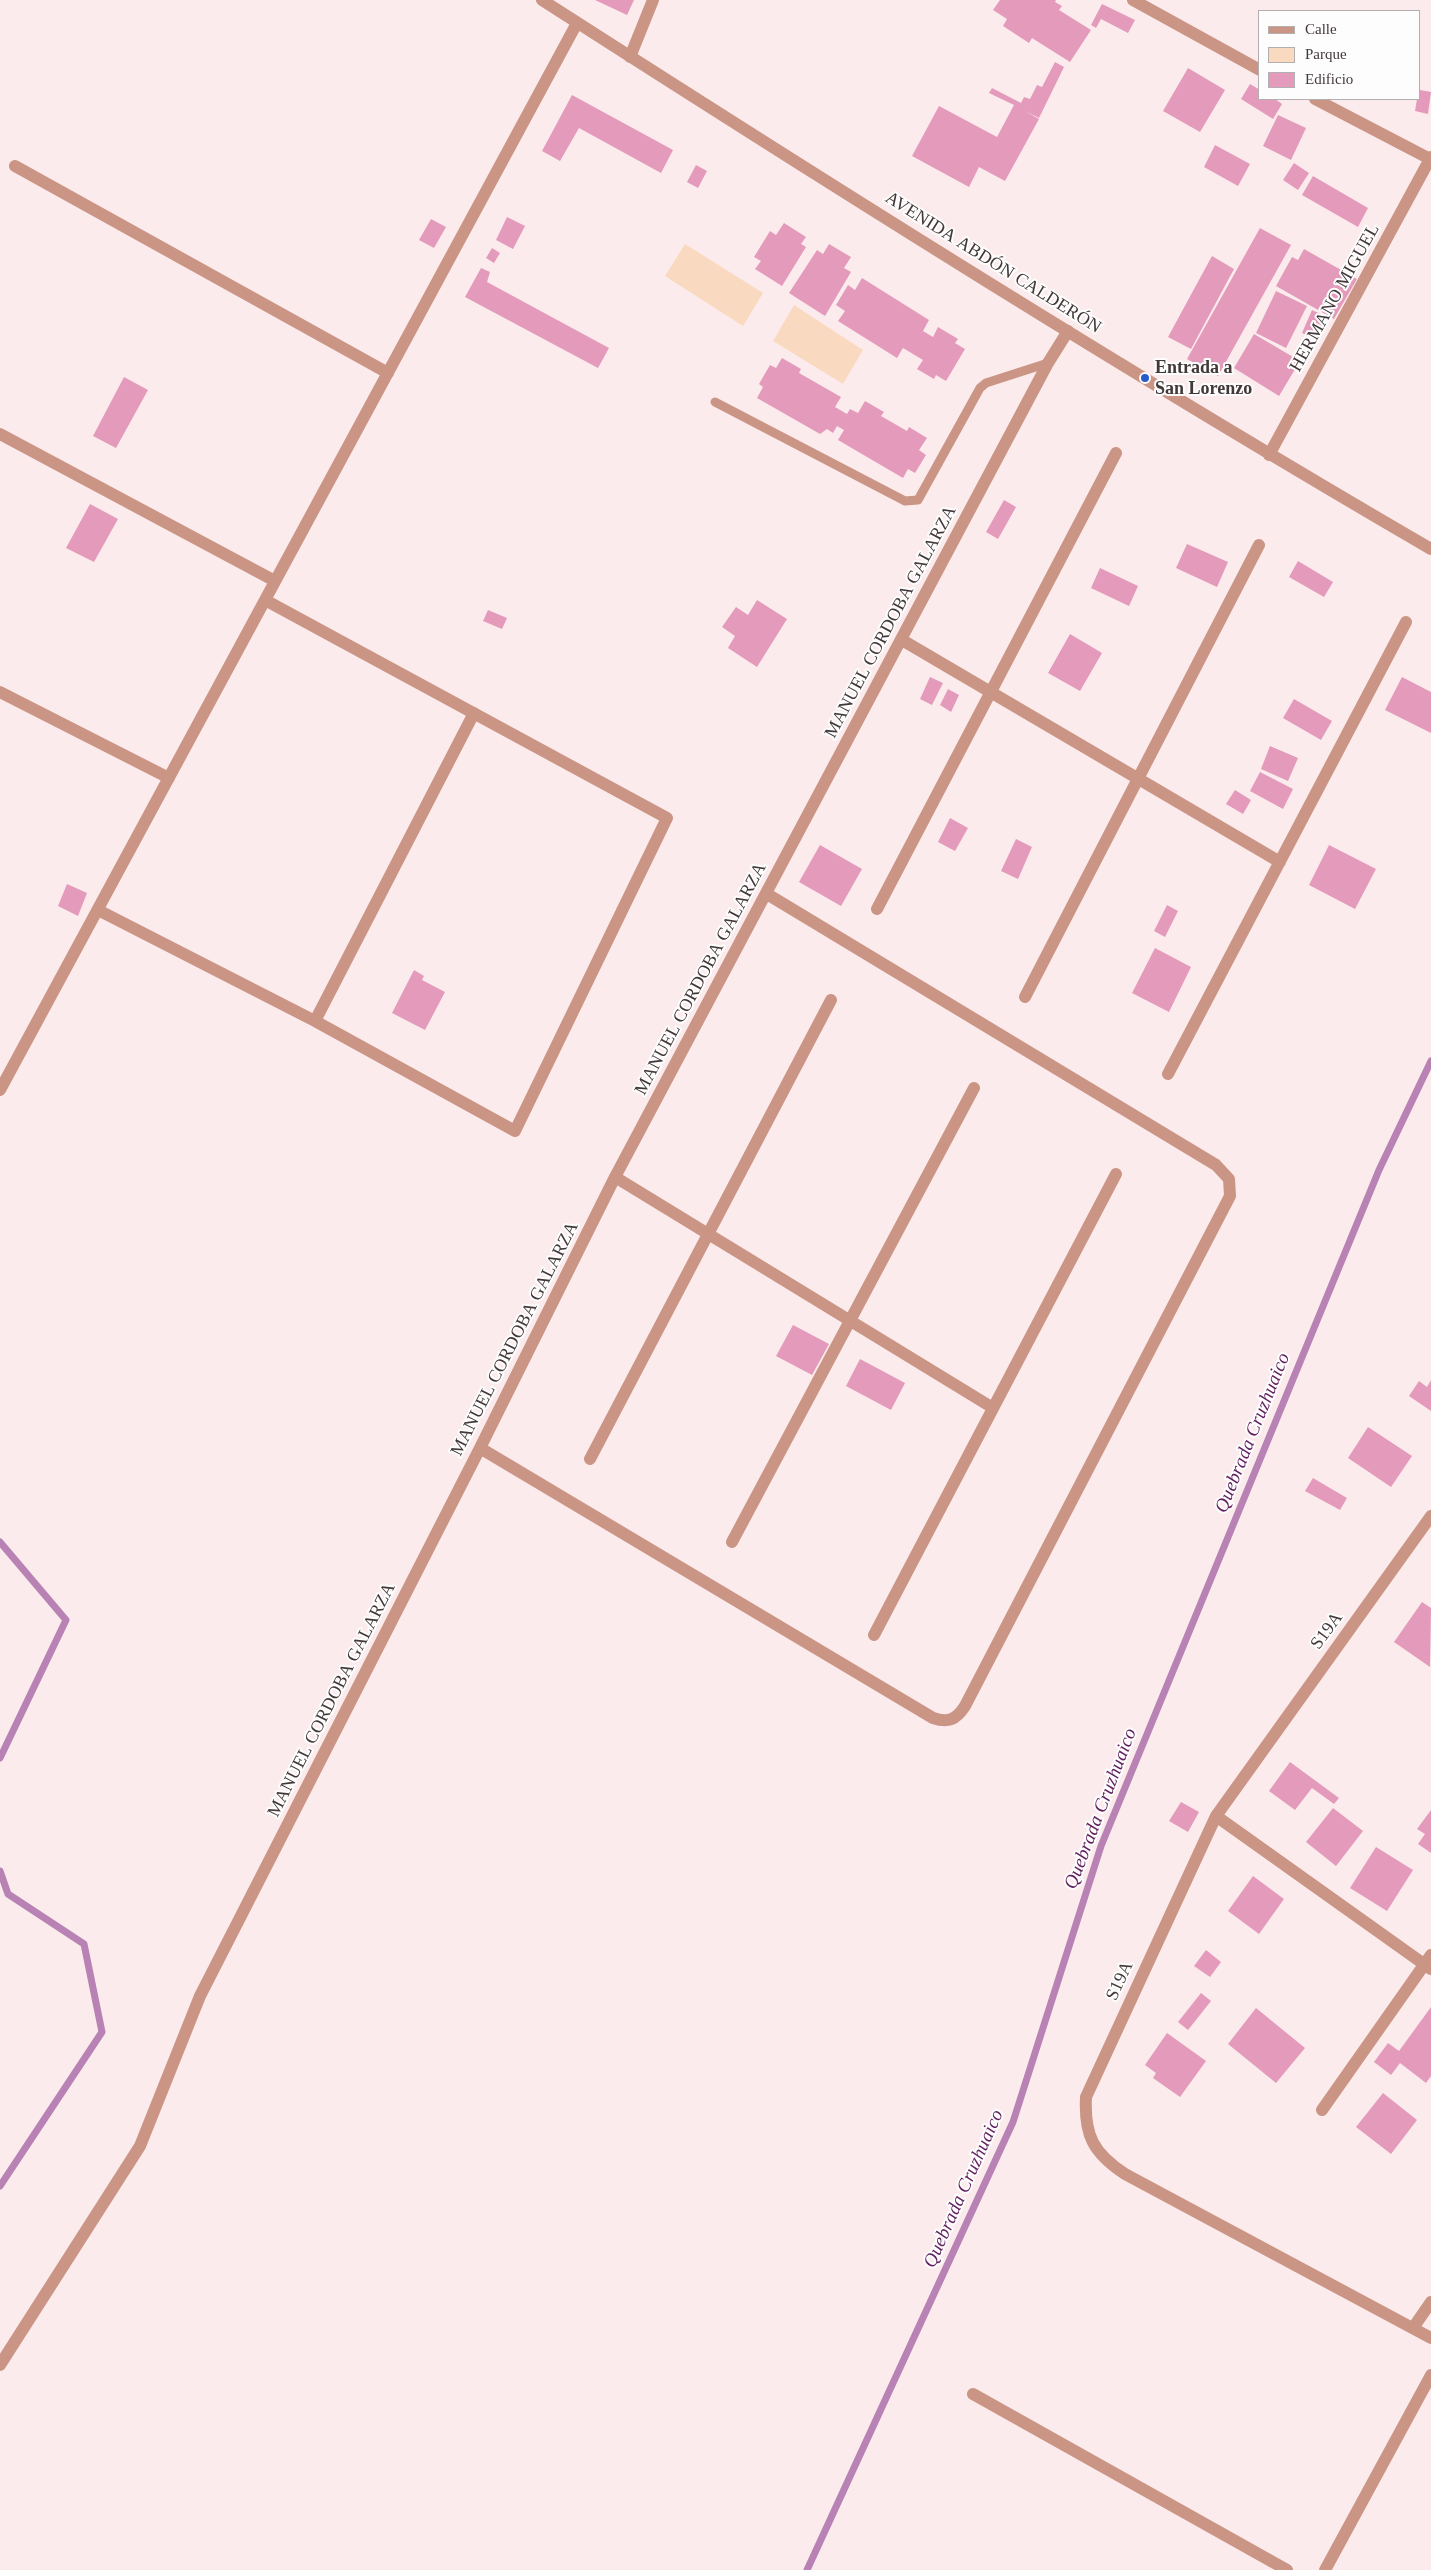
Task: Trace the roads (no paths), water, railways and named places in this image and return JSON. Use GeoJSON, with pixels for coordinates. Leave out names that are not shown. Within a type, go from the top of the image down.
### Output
{"type":"FeatureCollection","features":[{"type":"Feature","properties":{"kind":"street","name":"AVENIDA ABDÓN CALDERÓN"},"geometry":{"type":"LineString","coordinates":[[542,0],[1068,331],[1269,455],[1431,549]]}},
{"type":"Feature","properties":{"kind":"street"},"geometry":{"type":"LineString","coordinates":[[630,57],[653,0]]}},
{"type":"Feature","properties":{"kind":"street"},"geometry":{"type":"LineString","coordinates":[[1133,0],[1258,69]]}},
{"type":"Feature","properties":{"kind":"street"},"geometry":{"type":"LineString","coordinates":[[0,1090],[577,23]]}},
{"type":"Feature","properties":{"kind":"street"},"geometry":{"type":"LineString","coordinates":[[1317,100],[1431,158]]}},
{"type":"Feature","properties":{"kind":"street","name":"HERMANO MIGUEL"},"geometry":{"type":"LineString","coordinates":[[1269,455],[1431,158]]}},
{"type":"Feature","properties":{"kind":"street"},"geometry":{"type":"LineString","coordinates":[[15,166],[388,373]]}},
{"type":"Feature","properties":{"kind":"street","name":"MANUEL CORDOBA GALARZA"},"geometry":{"type":"LineString","coordinates":[[0,2365],[140,2146],[200,1996],[480,1448],[615,1178],[1048,362],[1068,331]]}},
{"type":"Feature","properties":{"kind":"street"},"geometry":{"type":"LineString","coordinates":[[0,434],[275,581]]}},
{"type":"Feature","properties":{"kind":"street"},"geometry":{"type":"LineString","coordinates":[[876,909],[1116,453]]}},
{"type":"Feature","properties":{"kind":"street"},"geometry":{"type":"LineString","coordinates":[[1025,997],[1259,545]]}},
{"type":"Feature","properties":{"kind":"street"},"geometry":{"type":"LineString","coordinates":[[98,910],[315,1021],[515,1131],[667,818],[265,600]]}},
{"type":"Feature","properties":{"kind":"street"},"geometry":{"type":"LineString","coordinates":[[1168,1074],[1406,622]]}},
{"type":"Feature","properties":{"kind":"street"},"geometry":{"type":"LineString","coordinates":[[902,640],[1280,862]]}},
{"type":"Feature","properties":{"kind":"street"},"geometry":{"type":"LineString","coordinates":[[0,692],[169,778]]}},
{"type":"Feature","properties":{"kind":"street"},"geometry":{"type":"LineString","coordinates":[[315,1021],[474,714]]}},
{"type":"Feature","properties":{"kind":"street"},"geometry":{"type":"LineString","coordinates":[[480,1448],[933,1718],[944,1722],[952,1720],[965,1706],[1230,1196],[1229,1179],[1216,1166],[767,894]]}},
{"type":"Feature","properties":{"kind":"street"},"geometry":{"type":"LineString","coordinates":[[590,1459],[831,1000]]}},
{"type":"Feature","properties":{"kind":"street"},"geometry":{"type":"LineString","coordinates":[[732,1542],[974,1088]]}},
{"type":"Feature","properties":{"kind":"street"},"geometry":{"type":"LineString","coordinates":[[874,1635],[1116,1174]]}},
{"type":"Feature","properties":{"kind":"street"},"geometry":{"type":"LineString","coordinates":[[615,1178],[993,1408]]}},
{"type":"Feature","properties":{"kind":"street","name":"S19A"},"geometry":{"type":"LineString","coordinates":[[1431,1516],[1216,1816],[1086,2097],[1085,2120],[1092,2142],[1106,2161],[1125,2174],[1431,2338]]}},
{"type":"Feature","properties":{"kind":"street"},"geometry":{"type":"LineString","coordinates":[[1216,1816],[1429,1963],[1322,2110]]}},
{"type":"Feature","properties":{"kind":"street"},"geometry":{"type":"LineString","coordinates":[[1412,2328],[1431,2302]]}},
{"type":"Feature","properties":{"kind":"street"},"geometry":{"type":"LineString","coordinates":[[1325,2570],[1431,2375]]}},
{"type":"Feature","properties":{"kind":"street"},"geometry":{"type":"LineString","coordinates":[[973,2394],[1287,2570]]}},
{"type":"Feature","properties":{"kind":"lane"},"geometry":{"type":"LineString","coordinates":[[715,402],[905,501],[918,500],[980,388],[986,383],[1048,362]]}},
{"type":"Feature","properties":{"kind":"waterway","name":"Quebrada Cruzhuaico"},"geometry":{"type":"LineString","coordinates":[[807,2570],[1013,2122],[1101,1846],[1379,1170],[1431,1061]]}},
{"type":"Feature","properties":{"kind":"waterway"},"geometry":{"type":"LineString","coordinates":[[0,1542],[66,1620],[0,1758]]}},
{"type":"Feature","properties":{"kind":"waterway"},"geometry":{"type":"LineString","coordinates":[[0,1871],[8,1894],[84,1944],[102,2032],[0,2186]]}},
{"type":"Feature","properties":{"kind":"place","name":"Entrada a San Lorenzo"},"geometry":{"type":"Point","coordinates":[1145,378]}}]}
